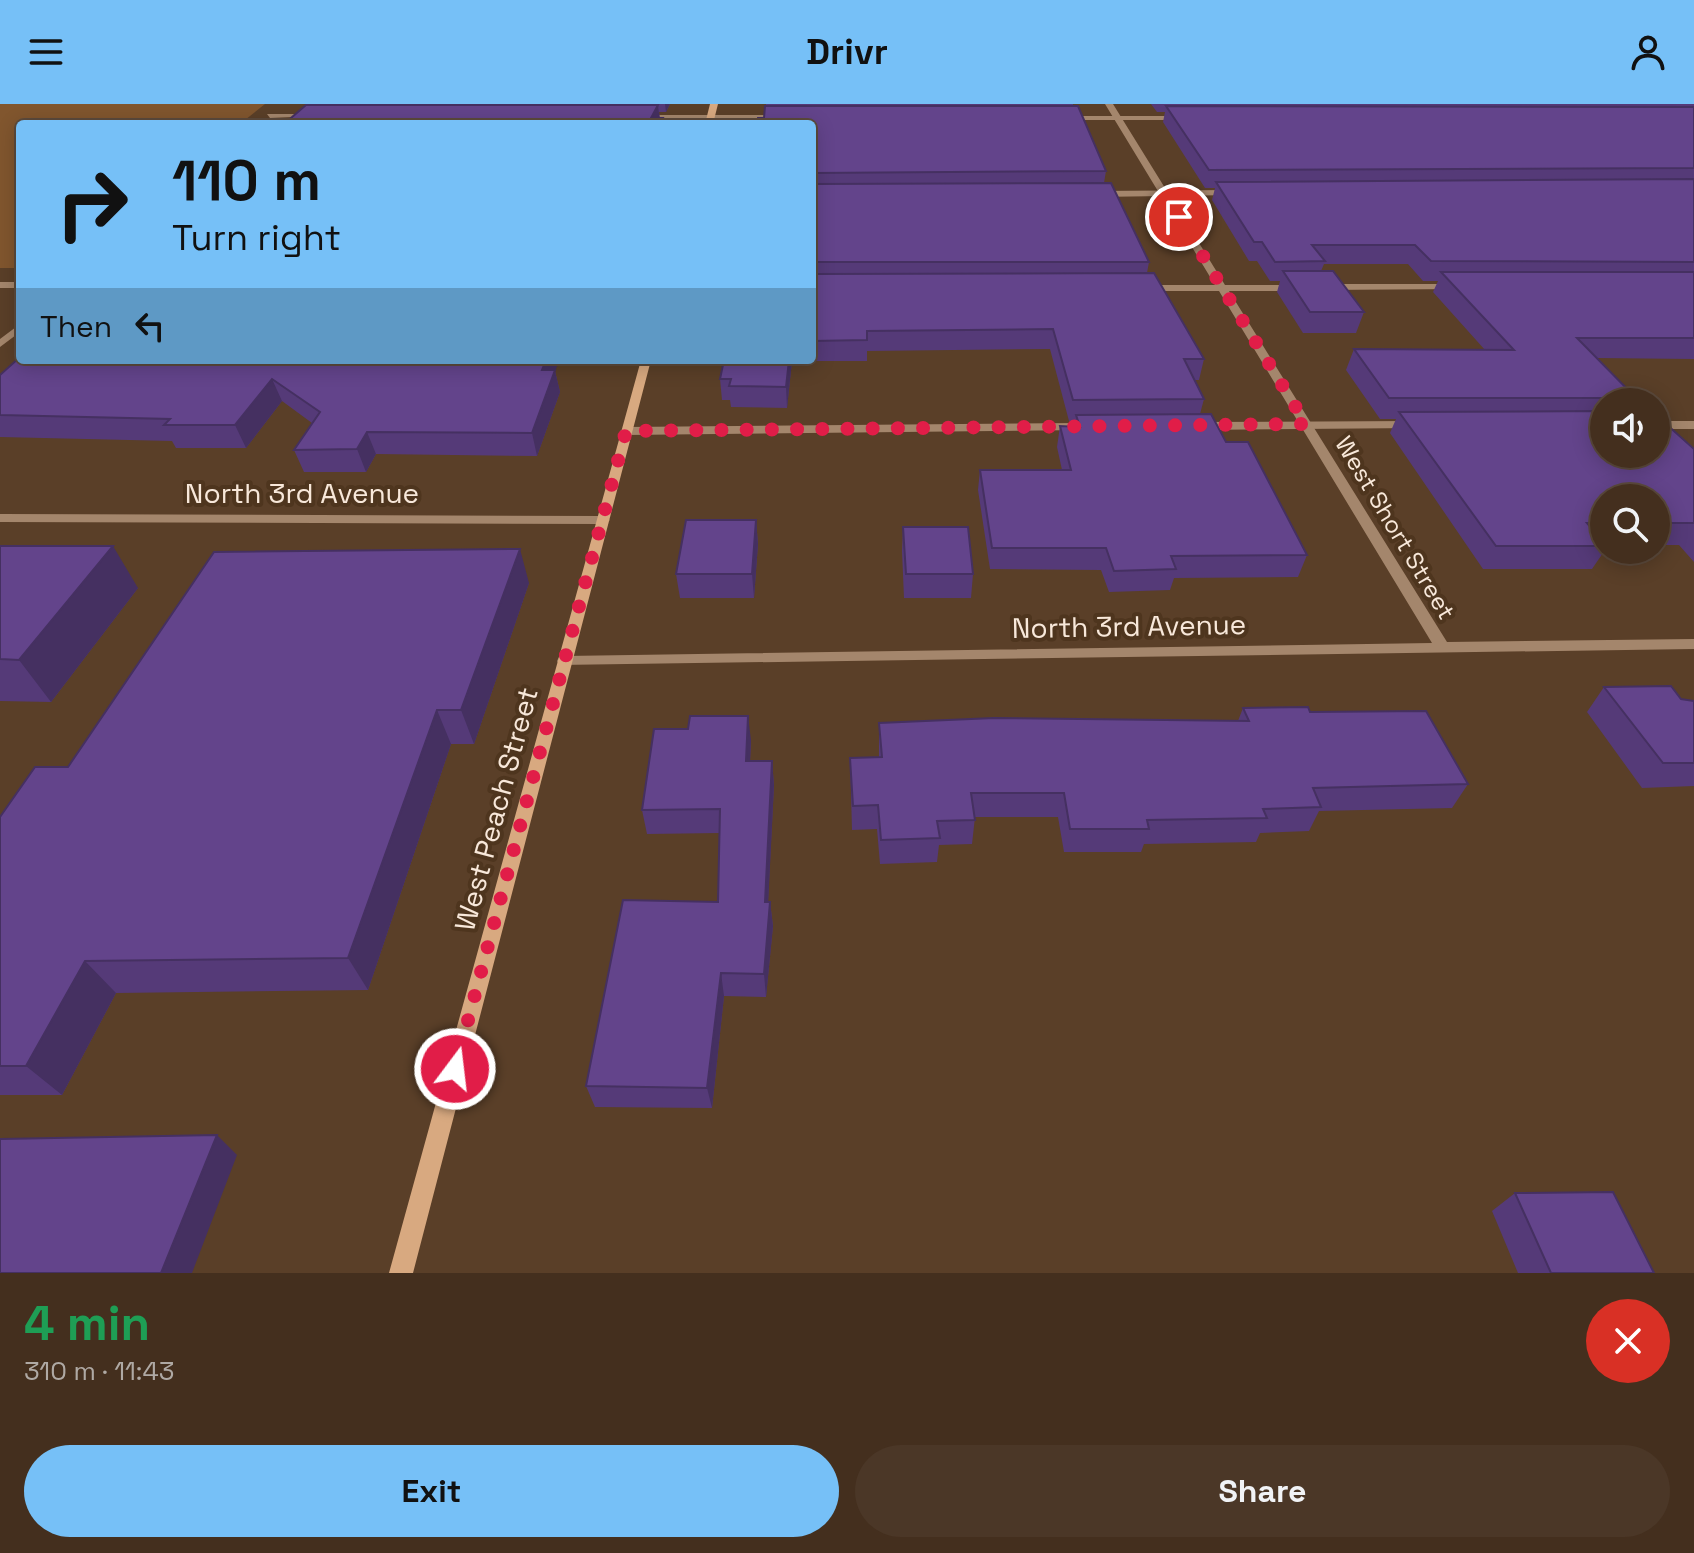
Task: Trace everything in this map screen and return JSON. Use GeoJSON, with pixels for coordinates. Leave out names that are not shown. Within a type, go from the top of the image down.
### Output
{"type":"FeatureCollection","features":[{"type":"Feature","properties":{"kind":"main road"},"geometry":{"type":"LineString","coordinates":[[710,120],[714,104]]}},
{"type":"Feature","properties":{"kind":"main road","name":"West Peach Street"},"geometry":{"type":"LineString","coordinates":[[401,1273],[645,364]]}},
{"type":"Feature","properties":{"kind":"street"},"geometry":{"type":"LineString","coordinates":[[266,120],[284,104]]}},
{"type":"Feature","properties":{"kind":"street","name":"West Short Street"},"geometry":{"type":"LineString","coordinates":[[1109,104],[1442,647]]}},
{"type":"Feature","properties":{"kind":"street"},"geometry":{"type":"LineString","coordinates":[[270,116],[318,116]]}},
{"type":"Feature","properties":{"kind":"street"},"geometry":{"type":"LineString","coordinates":[[632,117],[710,120],[789,117]]}},
{"type":"Feature","properties":{"kind":"street"},"geometry":{"type":"LineString","coordinates":[[1056,118],[1198,118]]}},
{"type":"Feature","properties":{"kind":"street"},"geometry":{"type":"LineString","coordinates":[[1088,194],[1242,193]]}},
{"type":"Feature","properties":{"kind":"street"},"geometry":{"type":"LineString","coordinates":[[1317,287],[1474,287]]}},
{"type":"Feature","properties":{"kind":"street"},"geometry":{"type":"LineString","coordinates":[[1128,288],[1301,288]]}},
{"type":"Feature","properties":{"kind":"street"},"geometry":{"type":"LineString","coordinates":[[0,344],[16,330]]}},
{"type":"Feature","properties":{"kind":"street"},"geometry":{"type":"LineString","coordinates":[[1180,426],[1431,425]]}},
{"type":"Feature","properties":{"kind":"street"},"geometry":{"type":"LineString","coordinates":[[1670,425],[1694,425]]}},
{"type":"Feature","properties":{"kind":"street"},"geometry":{"type":"LineString","coordinates":[[626,431],[1101,426]]}},
{"type":"Feature","properties":{"kind":"street","name":"North 3rd Avenue"},"geometry":{"type":"LineString","coordinates":[[0,518],[603,520]]}},
{"type":"Feature","properties":{"kind":"street","name":"North 3rd Avenue"},"geometry":{"type":"LineString","coordinates":[[565,661],[1694,644]]}},
{"type":"Feature","properties":{"kind":"shaded area"},"geometry":{"type":"Polygon","coordinates":[[[0,104],[265,104],[245,120],[16,120],[16,268],[0,268],[0,104]]]}},
{"type":"Feature","properties":{"kind":"building"},"geometry":{"type":"Polygon","coordinates":[[[306,105],[658,105],[651,118],[663,118],[662,120],[289,120],[306,105]]]}},
{"type":"Feature","properties":{"kind":"building"},"geometry":{"type":"Polygon","coordinates":[[[765,106],[1078,106],[1106,171],[816,173],[816,120],[758,120],[764,118],[765,106]]]}},
{"type":"Feature","properties":{"kind":"building"},"geometry":{"type":"Polygon","coordinates":[[[1166,106],[1694,107],[1694,168],[1209,170],[1166,106]]]}},
{"type":"Feature","properties":{"kind":"building"},"geometry":{"type":"Polygon","coordinates":[[[1694,179],[1694,262],[1431,261],[1415,245],[1312,245],[1325,261],[1275,262],[1262,242],[1254,242],[1216,182],[1694,179]]]}},
{"type":"Feature","properties":{"kind":"building"},"geometry":{"type":"Polygon","coordinates":[[[1111,183],[1149,262],[816,262],[816,184],[1111,183]]]}},
{"type":"Feature","properties":{"kind":"building"},"geometry":{"type":"Polygon","coordinates":[[[1283,271],[1333,271],[1364,312],[1310,312],[1283,271]]]}},
{"type":"Feature","properties":{"kind":"building"},"geometry":{"type":"Polygon","coordinates":[[[1441,272],[1694,272],[1694,338],[1577,338],[1626,388],[1590,388],[1590,398],[1389,398],[1354,349],[1514,350],[1441,272]]]}},
{"type":"Feature","properties":{"kind":"building"},"geometry":{"type":"Polygon","coordinates":[[[1154,273],[1204,359],[1184,359],[1204,399],[1073,400],[1053,329],[867,331],[867,340],[816,341],[816,274],[1154,273]]]}},
{"type":"Feature","properties":{"kind":"building"},"geometry":{"type":"Polygon","coordinates":[[[16,361],[16,364],[544,364],[542,370],[555,370],[532,433],[367,432],[357,449],[294,450],[320,412],[272,379],[235,425],[164,425],[170,419],[0,415],[0,375],[16,361]]]}},
{"type":"Feature","properties":{"kind":"building"},"geometry":{"type":"Polygon","coordinates":[[[723,364],[789,364],[786,387],[729,386],[731,379],[720,379],[723,364]]]}},
{"type":"Feature","properties":{"kind":"building"},"geometry":{"type":"Polygon","coordinates":[[[1590,411],[1590,468],[1670,468],[1670,427],[1694,449],[1694,523],[1670,523],[1670,484],[1590,484],[1590,523],[1587,523],[1590,527],[1590,546],[1496,546],[1399,412],[1590,411]]]}},
{"type":"Feature","properties":{"kind":"building"},"geometry":{"type":"Polygon","coordinates":[[[1211,414],[1226,442],[1248,442],[1307,555],[1171,556],[1176,569],[1114,571],[1106,548],[992,548],[980,470],[1071,470],[1060,426],[1080,427],[1076,415],[1211,414]]]}},
{"type":"Feature","properties":{"kind":"building"},"geometry":{"type":"Polygon","coordinates":[[[686,520],[756,520],[752,574],[676,574],[686,520]]]}},
{"type":"Feature","properties":{"kind":"building"},"geometry":{"type":"Polygon","coordinates":[[[903,527],[968,527],[973,574],[906,574],[903,527]]]}},
{"type":"Feature","properties":{"kind":"building"},"geometry":{"type":"Polygon","coordinates":[[[0,546],[113,546],[19,660],[0,659],[0,546]]]}},
{"type":"Feature","properties":{"kind":"building"},"geometry":{"type":"Polygon","coordinates":[[[520,549],[461,710],[437,710],[348,958],[85,961],[26,1066],[0,1066],[0,817],[35,767],[68,767],[214,552],[520,549]]]}},
{"type":"Feature","properties":{"kind":"building"},"geometry":{"type":"Polygon","coordinates":[[[1671,686],[1681,699],[1694,701],[1694,763],[1663,763],[1604,687],[1671,686]]]}},
{"type":"Feature","properties":{"kind":"building"},"geometry":{"type":"Polygon","coordinates":[[[1308,707],[1310,712],[1426,711],[1468,784],[1313,788],[1321,807],[1263,809],[1267,818],[1147,820],[1149,829],[1070,829],[1064,793],[971,793],[975,820],[937,821],[940,838],[881,840],[878,805],[853,806],[850,758],[882,757],[879,723],[994,718],[1249,721],[1243,708],[1308,707]]]}},
{"type":"Feature","properties":{"kind":"building"},"geometry":{"type":"Polygon","coordinates":[[[690,716],[748,716],[746,761],[772,761],[765,902],[770,902],[764,974],[721,973],[707,1088],[586,1086],[623,900],[718,902],[720,809],[642,810],[654,729],[688,729],[690,716]]]}},
{"type":"Feature","properties":{"kind":"building"},"geometry":{"type":"Polygon","coordinates":[[[217,1135],[161,1273],[0,1273],[0,1139],[217,1135]]]}},
{"type":"Feature","properties":{"kind":"building"},"geometry":{"type":"Polygon","coordinates":[[[1613,1192],[1654,1273],[1551,1273],[1515,1193],[1613,1192]]]}},
{"type":"Feature","properties":{"kind":"route"},"geometry":{"type":"LineString","coordinates":[[455,1069],[626,431],[1306,424],[1179,217]]}}]}
